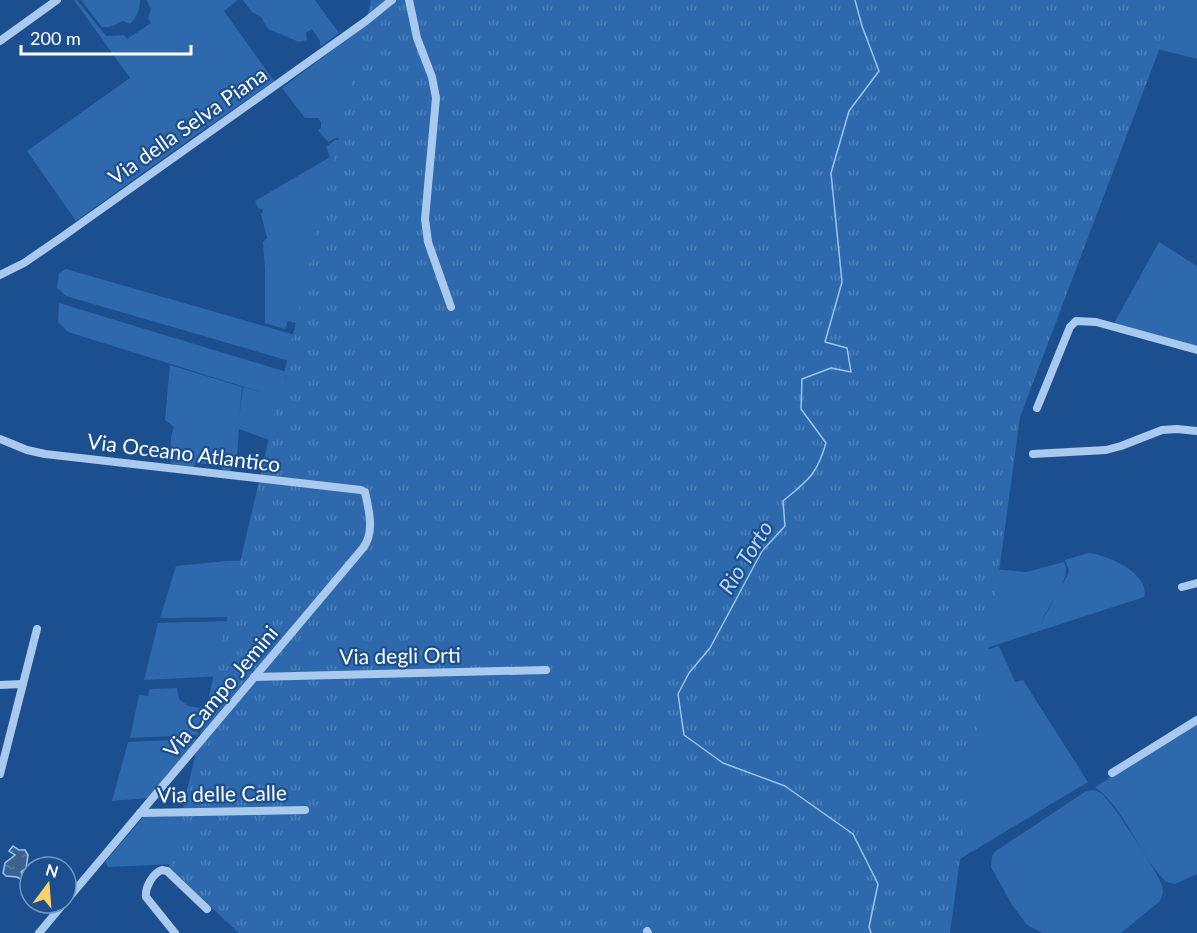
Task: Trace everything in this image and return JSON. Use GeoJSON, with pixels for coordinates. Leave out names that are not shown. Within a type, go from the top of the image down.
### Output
{"type":"FeatureCollection","features":[{"type":"Feature","properties":{"kind":"street"},"geometry":{"type":"LineString","coordinates":[[0,41],[57,0]]}},
{"type":"Feature","properties":{"kind":"street","name":"Via della Selva Piana"},"geometry":{"type":"LineString","coordinates":[[0,275],[21,265],[62,237],[368,20],[392,0]]}},
{"type":"Feature","properties":{"kind":"street"},"geometry":{"type":"LineString","coordinates":[[410,0],[417,38],[433,81],[436,98],[426,216],[427,236],[451,307]]}},
{"type":"Feature","properties":{"kind":"street"},"geometry":{"type":"LineString","coordinates":[[1037,408],[1070,327],[1076,321],[1096,322],[1197,350]]}},
{"type":"Feature","properties":{"kind":"street"},"geometry":{"type":"LineString","coordinates":[[1033,454],[1106,450],[1162,430],[1197,431]]}},
{"type":"Feature","properties":{"kind":"street","name":"Via Oceano Atlantico"},"geometry":{"type":"LineString","coordinates":[[0,440],[45,454],[365,492]]}},
{"type":"Feature","properties":{"kind":"street","name":"Via Campo Jemini"},"geometry":{"type":"LineString","coordinates":[[78,887],[367,543],[370,519],[365,492]]}},
{"type":"Feature","properties":{"kind":"street"},"geometry":{"type":"LineString","coordinates":[[1182,587],[1197,583]]}},
{"type":"Feature","properties":{"kind":"street"},"geometry":{"type":"LineString","coordinates":[[0,774],[37,629]]}},
{"type":"Feature","properties":{"kind":"street","name":"Via degli Orti"},"geometry":{"type":"LineString","coordinates":[[255,677],[546,670]]}},
{"type":"Feature","properties":{"kind":"street"},"geometry":{"type":"LineString","coordinates":[[0,685],[22,684]]}},
{"type":"Feature","properties":{"kind":"street"},"geometry":{"type":"LineString","coordinates":[[1112,774],[1197,720]]}},
{"type":"Feature","properties":{"kind":"street","name":"Via delle Calle"},"geometry":{"type":"LineString","coordinates":[[140,813],[305,810]]}},
{"type":"Feature","properties":{"kind":"street"},"geometry":{"type":"LineString","coordinates":[[170,931],[145,896],[147,887],[159,870],[167,872],[207,909]]}},
{"type":"Feature","properties":{"kind":"street","name":"Via Campo Jemini"},"geometry":{"type":"LineString","coordinates":[[39,933],[54,915]]}},
{"type":"Feature","properties":{"kind":"green space"},"geometry":{"type":"Polygon","coordinates":[[[74,0],[77,0],[106,36],[124,35],[127,39],[151,23],[148,18],[151,9],[146,0],[238,0],[224,11],[274,81],[208,127],[197,113],[207,127],[76,221],[27,151],[130,78],[74,0]]]}},
{"type":"Feature","properties":{"kind":"green space"},"geometry":{"type":"Polygon","coordinates":[[[81,0],[140,0],[138,13],[130,24],[123,21],[110,27],[102,27],[81,0]]]}},
{"type":"Feature","properties":{"kind":"green space"},"geometry":{"type":"Polygon","coordinates":[[[243,0],[315,0],[339,33],[320,47],[320,41],[312,29],[306,33],[307,40],[299,42],[268,29],[261,17],[252,12],[243,0]]]}},
{"type":"Feature","properties":{"kind":"green space"},"geometry":{"type":"Polygon","coordinates":[[[371,0],[1178,0],[1020,417],[950,933],[239,933],[169,868],[371,0]]]}},
{"type":"Feature","properties":{"kind":"green space"},"geometry":{"type":"Polygon","coordinates":[[[399,0],[352,137],[335,138],[328,142],[318,130],[321,128],[321,122],[318,118],[305,118],[282,88],[399,0]]]}},
{"type":"Feature","properties":{"kind":"green space"},"geometry":{"type":"Polygon","coordinates":[[[1083,0],[1197,0],[1197,59],[1141,45],[1083,0]]]}},
{"type":"Feature","properties":{"kind":"green space"},"geometry":{"type":"Polygon","coordinates":[[[335,140],[352,140],[345,227],[423,230],[432,260],[422,260],[440,290],[447,308],[472,402],[469,406],[461,410],[438,408],[286,360],[66,296],[57,288],[59,273],[66,269],[347,350],[349,347],[349,291],[346,347],[297,333],[299,324],[288,321],[285,329],[265,323],[263,242],[267,238],[261,214],[263,212],[255,201],[330,157],[326,147],[335,140]]]}},
{"type":"Feature","properties":{"kind":"green space"},"geometry":{"type":"Polygon","coordinates":[[[1159,242],[1197,266],[1197,347],[1113,325],[1159,242]]]}},
{"type":"Feature","properties":{"kind":"green space"},"geometry":{"type":"Polygon","coordinates":[[[59,303],[389,403],[283,445],[239,429],[237,457],[230,471],[225,471],[214,462],[181,467],[170,463],[171,437],[174,427],[165,420],[170,365],[242,387],[239,419],[243,387],[267,394],[68,332],[58,322],[59,303]]]}},
{"type":"Feature","properties":{"kind":"green space"},"geometry":{"type":"Polygon","coordinates":[[[1088,553],[1115,561],[1134,573],[1141,581],[1144,597],[875,684],[984,568],[1026,572],[1064,562],[1065,576],[1060,588],[1069,570],[1065,560],[1088,553]]]}},
{"type":"Feature","properties":{"kind":"green space"},"geometry":{"type":"Polygon","coordinates":[[[350,558],[300,616],[160,618],[176,566],[227,561],[350,558]]]}},
{"type":"Feature","properties":{"kind":"green space"},"geometry":{"type":"Polygon","coordinates":[[[298,619],[224,676],[144,680],[158,623],[298,619]]]}},
{"type":"Feature","properties":{"kind":"green space"},"geometry":{"type":"Polygon","coordinates":[[[999,646],[1015,682],[1023,680],[1088,782],[950,865],[882,683],[999,646]]]}},
{"type":"Feature","properties":{"kind":"green space"},"geometry":{"type":"Polygon","coordinates":[[[177,688],[179,699],[188,706],[202,708],[202,719],[196,728],[199,735],[130,738],[139,695],[148,696],[149,690],[152,689],[177,688]]]}},
{"type":"Feature","properties":{"kind":"green space"},"geometry":{"type":"Polygon","coordinates":[[[1197,723],[1197,874],[1175,884],[1166,882],[1156,871],[1116,808],[1095,787],[1197,723]]]}},
{"type":"Feature","properties":{"kind":"green space"},"geometry":{"type":"Polygon","coordinates":[[[197,739],[148,798],[112,801],[128,742],[197,739]]]}},
{"type":"Feature","properties":{"kind":"green space"},"geometry":{"type":"Polygon","coordinates":[[[1094,790],[1107,800],[1143,852],[1161,883],[1162,897],[1121,933],[1043,933],[1027,925],[1012,905],[991,867],[992,856],[996,851],[1086,791],[1094,790]]]}},
{"type":"Feature","properties":{"kind":"green space"},"geometry":{"type":"Polygon","coordinates":[[[383,810],[239,861],[108,867],[105,862],[144,816],[383,810]]]}},
{"type":"Feature","properties":{"kind":"water"},"geometry":{"type":"Polygon","coordinates":[[[13,846],[19,850],[25,850],[28,855],[18,855],[18,878],[6,876],[3,873],[5,863],[15,855],[9,851],[13,846]]]}},
{"type":"Feature","properties":{"kind":"waterway","name":"Rio Torto"},"geometry":{"type":"LineString","coordinates":[[855,0],[879,71],[849,111],[831,173],[842,282],[825,342],[847,348],[851,372],[831,368],[802,379],[801,409],[826,443],[823,454],[810,476],[783,501],[785,526],[762,551],[710,648],[689,673],[678,694],[684,735],[723,763],[785,786],[853,834],[878,884],[869,927],[871,933]]}}]}
